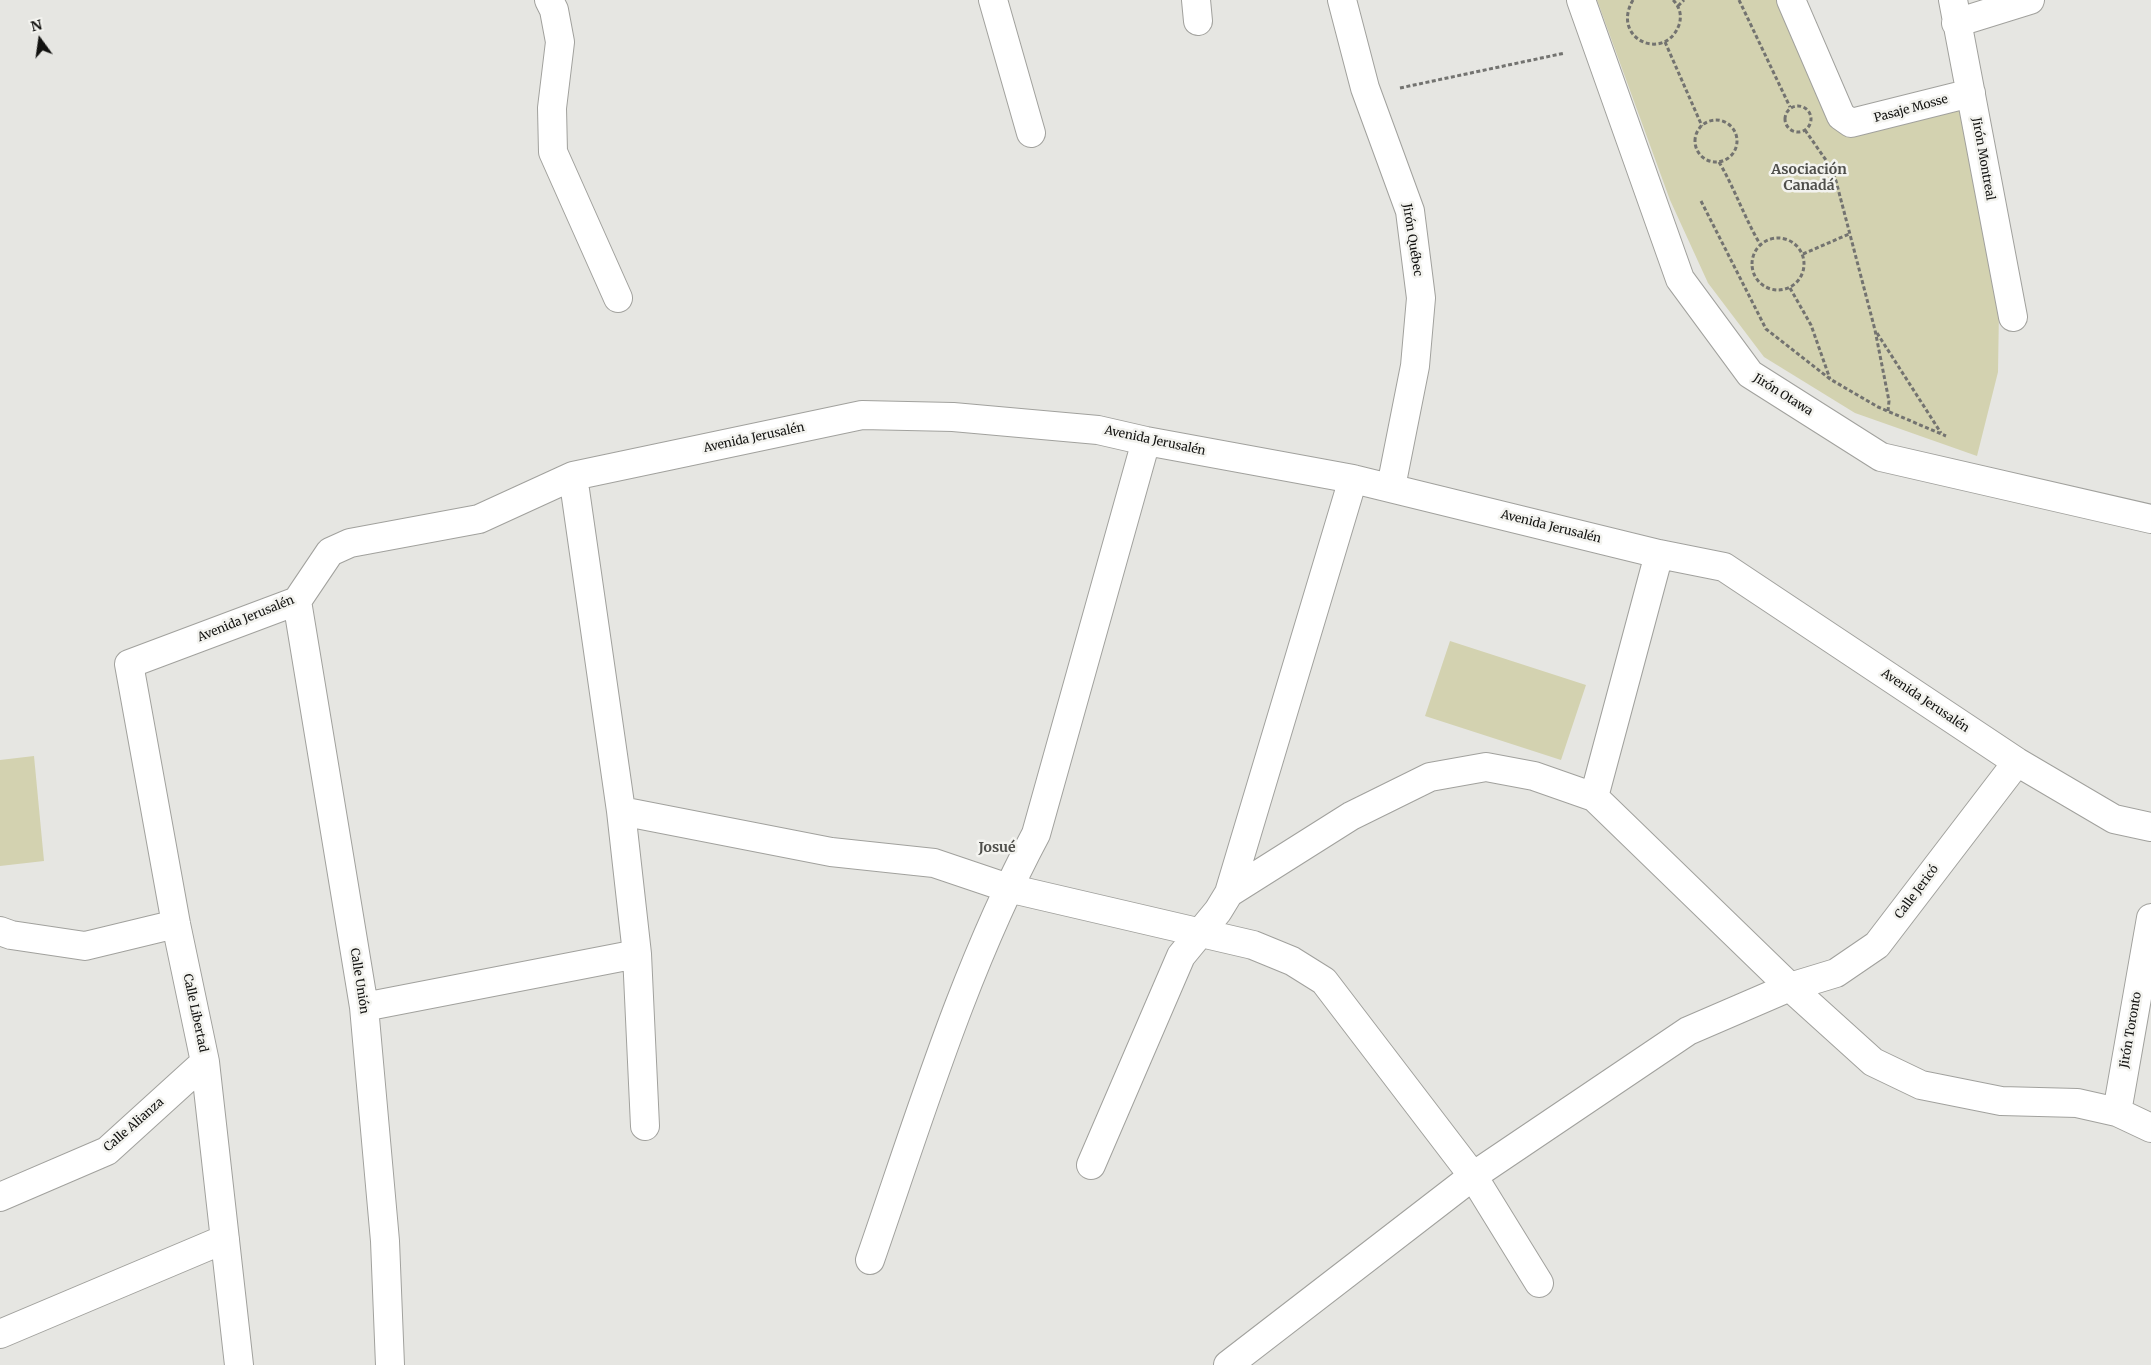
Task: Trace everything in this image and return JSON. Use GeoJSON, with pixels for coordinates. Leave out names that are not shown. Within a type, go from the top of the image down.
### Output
{"type":"FeatureCollection","features":[{"type":"Feature","properties":{"kind":"street"},"geometry":{"type":"LineString","coordinates":[[549,0],[554,10],[560,42],[552,108],[553,152],[618,298]]}},
{"type":"Feature","properties":{"kind":"street"},"geometry":{"type":"LineString","coordinates":[[993,0],[1031,133]]}},
{"type":"Feature","properties":{"kind":"street","name":"Jirón Québec"},"geometry":{"type":"LineString","coordinates":[[1342,0],[1368,94],[1410,211],[1421,298],[1415,366],[1391,487]]}},
{"type":"Feature","properties":{"kind":"street","name":"Jirón Otawa"},"geometry":{"type":"LineString","coordinates":[[1582,0],[1680,279],[1750,374],[1881,457],[2151,519]]}},
{"type":"Feature","properties":{"kind":"street","name":"Pasaje Mosse"},"geometry":{"type":"LineString","coordinates":[[1791,0],[1842,116],[1851,124],[1971,94]]}},
{"type":"Feature","properties":{"kind":"street"},"geometry":{"type":"LineString","coordinates":[[1954,12],[2030,0]]}},
{"type":"Feature","properties":{"kind":"street","name":"Jirón Montreal"},"geometry":{"type":"LineString","coordinates":[[1954,12],[2012,318]]}},
{"type":"Feature","properties":{"kind":"street","name":"Avenida Jerusalén"},"geometry":{"type":"LineString","coordinates":[[129,664],[297,601],[330,552],[350,542],[479,518],[573,476],[862,415],[953,417],[1098,430],[1146,441],[1353,479],[1659,554],[1724,567],[1739,575],[2017,762],[2114,818],[2151,828]]}},
{"type":"Feature","properties":{"kind":"street"},"geometry":{"type":"LineString","coordinates":[[870,1260],[956,1012],[1008,888],[1036,834],[1146,441]]}},
{"type":"Feature","properties":{"kind":"street"},"geometry":{"type":"LineString","coordinates":[[573,476],[621,812],[637,954],[645,1126]]}},
{"type":"Feature","properties":{"kind":"street"},"geometry":{"type":"LineString","coordinates":[[1091,1165],[1181,956],[1218,911],[1229,893],[1353,479]]}},
{"type":"Feature","properties":{"kind":"street"},"geometry":{"type":"LineString","coordinates":[[1594,797],[1659,554]]}},
{"type":"Feature","properties":{"kind":"street","name":"Calle Unión"},"geometry":{"type":"LineString","coordinates":[[297,601],[364,1007],[385,1241],[390,1365]]}},
{"type":"Feature","properties":{"kind":"street","name":"Calle Libertad"},"geometry":{"type":"LineString","coordinates":[[129,664],[176,924],[205,1062],[239,1365]]}},
{"type":"Feature","properties":{"kind":"street","name":"Calle Jericó"},"geometry":{"type":"LineString","coordinates":[[1228,1365],[1473,1176],[1688,1031],[1790,986],[1836,972],[1877,945],[2017,762]]}},
{"type":"Feature","properties":{"kind":"street"},"geometry":{"type":"LineString","coordinates":[[1229,893],[1351,816],[1430,777],[1486,767],[1534,776],[1594,797],[1790,986],[1873,1062],[1921,1085],[2001,1101],[2076,1103],[2117,1112],[2151,1128]]}},
{"type":"Feature","properties":{"kind":"street"},"geometry":{"type":"LineString","coordinates":[[621,812],[831,852],[934,863],[1008,888],[1253,945],[1292,960],[1324,981],[1473,1176],[1539,1283]]}},
{"type":"Feature","properties":{"kind":"street","name":"Jirón Toronto"},"geometry":{"type":"LineString","coordinates":[[2117,1112],[2151,918]]}},
{"type":"Feature","properties":{"kind":"street"},"geometry":{"type":"LineString","coordinates":[[0,931],[12,935],[85,946],[176,924]]}},
{"type":"Feature","properties":{"kind":"street"},"geometry":{"type":"LineString","coordinates":[[364,1007],[637,954]]}},
{"type":"Feature","properties":{"kind":"street","name":"Calle Alianza"},"geometry":{"type":"LineString","coordinates":[[0,1197],[107,1151],[205,1062]]}},
{"type":"Feature","properties":{"kind":"street"},"geometry":{"type":"LineString","coordinates":[[0,1334],[225,1239]]}},
{"type":"Feature","properties":{"kind":"path"},"geometry":{"type":"LineString","coordinates":[[1633,0],[1628,8],[1626,19],[1629,29],[1635,38],[1654,45],[1665,42],[1676,33],[1681,20],[1678,6],[1673,0]]}},
{"type":"Feature","properties":{"kind":"path"},"geometry":{"type":"LineString","coordinates":[[1678,6],[1684,0]]}},
{"type":"Feature","properties":{"kind":"path"},"geometry":{"type":"LineString","coordinates":[[1739,0],[1790,107]]}},
{"type":"Feature","properties":{"kind":"path"},"geometry":{"type":"LineString","coordinates":[[1665,42],[1702,126]]}},
{"type":"Feature","properties":{"kind":"path"},"geometry":{"type":"LineString","coordinates":[[1368,94],[1598,46]]}},
{"type":"Feature","properties":{"kind":"path"},"geometry":{"type":"LineString","coordinates":[[1801,105],[1810,111],[1812,122],[1805,130],[1798,132],[1786,126],[1784,119],[1790,107],[1801,105]]}},
{"type":"Feature","properties":{"kind":"path"},"geometry":{"type":"LineString","coordinates":[[1713,120],[1726,122],[1736,132],[1737,144],[1731,156],[1719,162],[1710,162],[1697,151],[1695,142],[1697,133],[1702,126],[1713,120]]}},
{"type":"Feature","properties":{"kind":"path"},"geometry":{"type":"LineString","coordinates":[[1805,130],[1830,166],[1875,330],[1889,401],[1888,411]]}},
{"type":"Feature","properties":{"kind":"path"},"geometry":{"type":"LineString","coordinates":[[1719,162],[1733,186],[1744,218],[1760,244]]}},
{"type":"Feature","properties":{"kind":"path"},"geometry":{"type":"LineString","coordinates":[[1701,201],[1766,329],[1830,379],[1888,411],[1950,438]]}},
{"type":"Feature","properties":{"kind":"path"},"geometry":{"type":"LineString","coordinates":[[1803,254],[1849,234]]}},
{"type":"Feature","properties":{"kind":"path"},"geometry":{"type":"LineString","coordinates":[[1771,238],[1784,239],[1796,244],[1803,254],[1804,268],[1800,280],[1790,288],[1780,291],[1769,290],[1760,285],[1753,276],[1751,264],[1753,253],[1760,244],[1771,238]]}},
{"type":"Feature","properties":{"kind":"path"},"geometry":{"type":"LineString","coordinates":[[1790,288],[1812,325],[1830,379]]}},
{"type":"Feature","properties":{"kind":"path"},"geometry":{"type":"LineString","coordinates":[[1875,330],[1942,434]]}},
{"type":"Feature","properties":{"kind":"green space"},"geometry":{"type":"Polygon","coordinates":[[[1597,0],[1778,0],[1836,125],[1961,107],[1999,309],[1998,372],[1977,456],[1855,413],[1764,357],[1708,283],[1670,200],[1597,0]]]}},
{"type":"Feature","properties":{"kind":"green space"},"geometry":{"type":"Polygon","coordinates":[[[1450,641],[1586,685],[1561,760],[1425,716],[1450,641]]]}},
{"type":"Feature","properties":{"kind":"green space"},"geometry":{"type":"Polygon","coordinates":[[[34,756],[44,861],[0,866],[0,760],[34,756]]]}},
{"type":"Feature","properties":{"kind":"district","name":"Asociación Canadá"},"geometry":{"type":"Point","coordinates":[1809,178]}},
{"type":"Feature","properties":{"kind":"district","name":"Josué"},"geometry":{"type":"Point","coordinates":[997,848]}}]}
